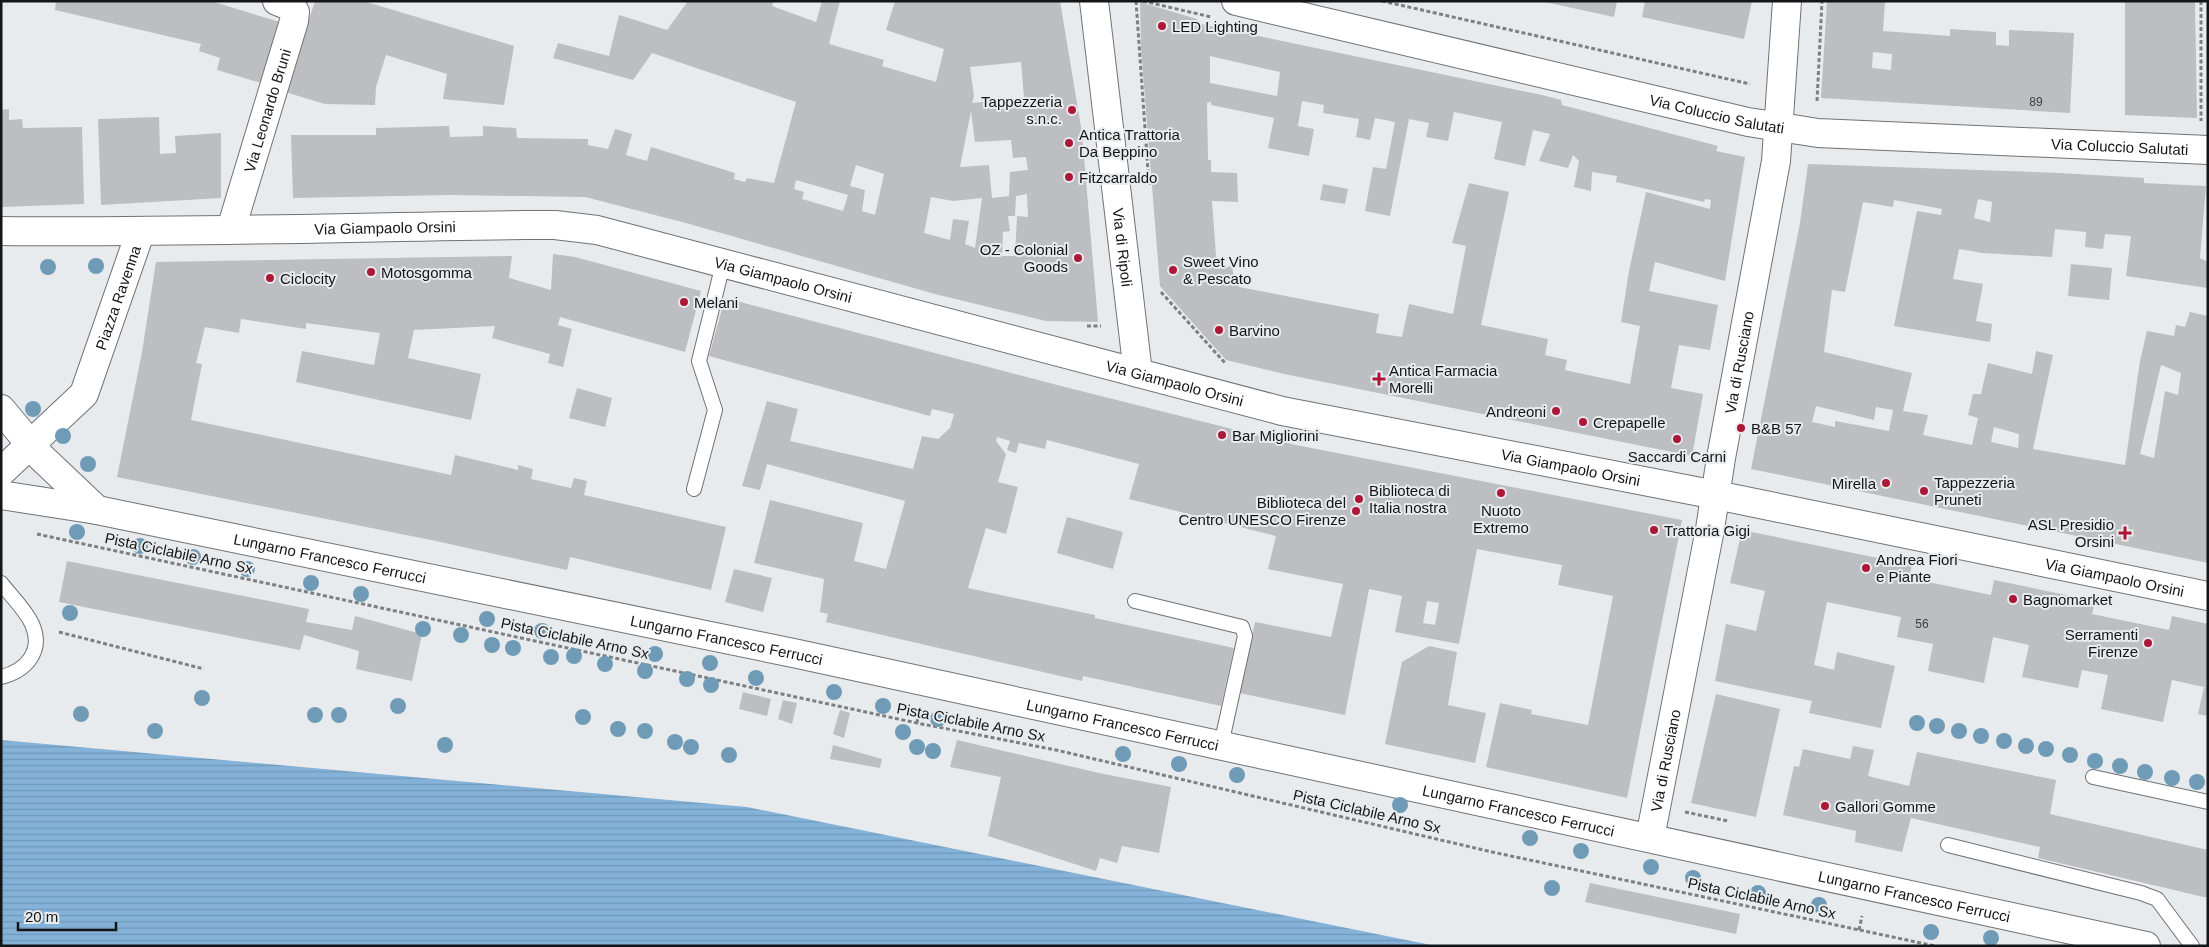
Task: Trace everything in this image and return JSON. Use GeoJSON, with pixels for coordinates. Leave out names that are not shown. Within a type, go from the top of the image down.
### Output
{"type":"FeatureCollection","features":[{"type":"Feature","properties":{"kind":"street","name":"Via Leonardo Bruni"},"geometry":{"type":"LineString","coordinates":[[231,229],[294,21],[295,12],[292,7],[277,1]]}},
{"type":"Feature","properties":{"kind":"street","name":"Via di Ripoli"},"geometry":{"type":"LineString","coordinates":[[1094,1],[1138,373]]}},
{"type":"Feature","properties":{"kind":"street","name":"Via Coluccio Salutati"},"geometry":{"type":"LineString","coordinates":[[1236,1],[1779,128],[1818,133],[2208,150]]}},
{"type":"Feature","properties":{"kind":"street","name":"Via di Rusciano"},"geometry":{"type":"LineString","coordinates":[[1650,838],[1716,495],[1776,161],[1787,1]]}},
{"type":"Feature","properties":{"kind":"street","name":"Via Giampaolo Orsini"},"geometry":{"type":"LineString","coordinates":[[140,233],[231,229],[555,225],[597,230],[1282,410],[1716,495],[2208,596]]}},
{"type":"Feature","properties":{"kind":"street","name":"Piazza Ravenna"},"geometry":{"type":"LineString","coordinates":[[1,231],[140,233],[84,394],[1,472]]}},
{"type":"Feature","properties":{"kind":"street"},"geometry":{"type":"LineString","coordinates":[[1,409],[29,444],[97,510]]}},
{"type":"Feature","properties":{"kind":"street"},"geometry":{"type":"LineString","coordinates":[[1,495],[97,510]]}},
{"type":"Feature","properties":{"kind":"street","name":"Lungarno Francesco Ferrucci"},"geometry":{"type":"LineString","coordinates":[[97,510],[798,654],[2146,946]]}},
{"type":"Feature","properties":{"kind":"lane"},"geometry":{"type":"LineString","coordinates":[[694,489],[715,410],[699,361],[723,264]]}},
{"type":"Feature","properties":{"kind":"lane"},"geometry":{"type":"LineString","coordinates":[[1,583],[32,625],[35,638],[33,655],[20,670],[1,677]]}},
{"type":"Feature","properties":{"kind":"lane"},"geometry":{"type":"LineString","coordinates":[[1135,601],[1242,627],[1245,636],[1221,745]]}},
{"type":"Feature","properties":{"kind":"lane"},"geometry":{"type":"LineString","coordinates":[[2093,777],[2208,802]]}},
{"type":"Feature","properties":{"kind":"lane"},"geometry":{"type":"LineString","coordinates":[[1948,845],[2141,893],[2157,899],[2192,946]]}},
{"type":"Feature","properties":{"kind":"path"},"geometry":{"type":"LineString","coordinates":[[1136,1],[1149,187]]}},
{"type":"Feature","properties":{"kind":"path"},"geometry":{"type":"LineString","coordinates":[[1382,1],[1750,84],[1755,82]]}},
{"type":"Feature","properties":{"kind":"path"},"geometry":{"type":"LineString","coordinates":[[1820,102],[1817,102],[1817,85],[1822,1]]}},
{"type":"Feature","properties":{"kind":"path"},"geometry":{"type":"LineString","coordinates":[[2201,1],[2201,124]]}},
{"type":"Feature","properties":{"kind":"path"},"geometry":{"type":"LineString","coordinates":[[1156,286],[1224,363]]}},
{"type":"Feature","properties":{"kind":"path","name":"Pista Ciclabile Arno Sx"},"geometry":{"type":"LineString","coordinates":[[30,533],[917,724],[1056,750],[1492,852],[1935,946]]}},
{"type":"Feature","properties":{"kind":"path"},"geometry":{"type":"LineString","coordinates":[[32,625],[204,669]]}},
{"type":"Feature","properties":{"kind":"water"},"geometry":{"type":"Polygon","coordinates":[[[1,740],[747,807],[1436,946],[1,946],[1,740]]]}},
{"type":"Feature","properties":{"kind":"building"},"geometry":{"type":"Polygon","coordinates":[[[56,1],[211,1],[283,23],[265,84],[217,70],[220,58],[199,51],[201,44],[55,10],[56,1]]]}},
{"type":"Feature","properties":{"kind":"building"},"geometry":{"type":"Polygon","coordinates":[[[315,1],[363,1],[514,46],[504,105],[443,99],[447,74],[386,55],[376,87],[375,105],[325,104],[285,92],[315,1]]]}},
{"type":"Feature","properties":{"kind":"building"},"geometry":{"type":"Polygon","coordinates":[[[688,1],[774,1],[772,6],[816,22],[822,1],[840,1],[829,44],[884,60],[882,66],[936,82],[944,49],[886,30],[895,1],[1060,1],[1082,133],[1098,322],[1046,321],[935,294],[686,223],[585,197],[450,195],[293,198],[291,135],[376,135],[376,128],[449,126],[450,137],[483,136],[483,126],[516,128],[517,138],[588,139],[588,145],[608,149],[615,129],[632,134],[626,155],[647,161],[651,147],[735,173],[734,179],[745,182],[747,178],[774,183],[796,102],[652,53],[633,80],[553,58],[558,43],[609,56],[619,15],[667,30],[688,1]],[[1021,62],[970,67],[974,96],[972,103],[1024,98],[1021,62]],[[971,111],[960,167],[989,165],[992,198],[1009,196],[1010,172],[1028,170],[1026,157],[1013,158],[1011,140],[975,142],[971,111]],[[856,165],[850,186],[865,190],[862,211],[875,215],[884,174],[856,165]],[[796,180],[794,189],[804,192],[802,199],[843,211],[848,195],[796,180]],[[1027,194],[1016,196],[1015,216],[1008,216],[1010,231],[1003,232],[1002,256],[1015,256],[1017,216],[1028,217],[1027,194]],[[931,197],[924,233],[950,240],[953,219],[969,221],[965,244],[975,248],[982,198],[953,201],[931,197]]]}},
{"type":"Feature","properties":{"kind":"building"},"geometry":{"type":"Polygon","coordinates":[[[1540,1],[1617,1],[1614,17],[1540,1]]]}},
{"type":"Feature","properties":{"kind":"building"},"geometry":{"type":"Polygon","coordinates":[[[1645,1],[1752,1],[1744,39],[1642,17],[1645,1]]]}},
{"type":"Feature","properties":{"kind":"building"},"geometry":{"type":"Polygon","coordinates":[[[1827,1],[1885,1],[1883,31],[1950,36],[1950,29],[1996,32],[1996,45],[2009,46],[2009,30],[2074,33],[2070,113],[1821,98],[1827,1]],[[1873,52],[1872,68],[1891,70],[1892,54],[1873,52]]]}},
{"type":"Feature","properties":{"kind":"building"},"geometry":{"type":"Polygon","coordinates":[[[2125,1],[2195,1],[2197,118],[2125,115],[2125,1]]]}},
{"type":"Feature","properties":{"kind":"building"},"geometry":{"type":"Polygon","coordinates":[[[1140,2],[1197,19],[1196,23],[1542,95],[1561,100],[1562,105],[1718,146],[1716,151],[1745,157],[1725,281],[1655,262],[1649,291],[1718,305],[1710,350],[1679,345],[1671,388],[1703,394],[1692,456],[1289,375],[1226,360],[1160,286],[1141,48],[1140,2]],[[1210,56],[1210,83],[1277,96],[1280,72],[1210,56]],[[1302,101],[1298,126],[1314,129],[1309,156],[1268,148],[1274,118],[1211,105],[1211,102],[1207,103],[1208,160],[1211,160],[1211,172],[1237,173],[1238,202],[1212,201],[1217,269],[1232,266],[1234,277],[1240,277],[1239,287],[1379,314],[1376,333],[1402,337],[1409,304],[1453,314],[1466,246],[1452,243],[1469,183],[1509,192],[1481,325],[1548,339],[1545,355],[1567,360],[1565,370],[1630,384],[1640,326],[1621,322],[1629,271],[1646,192],[1710,209],[1711,200],[1705,199],[1704,202],[1616,182],[1617,176],[1592,172],[1591,191],[1574,187],[1579,161],[1573,155],[1568,168],[1539,161],[1550,134],[1533,130],[1525,166],[1494,159],[1502,122],[1454,112],[1448,141],[1426,137],[1429,123],[1409,119],[1390,216],[1365,211],[1373,167],[1386,169],[1395,122],[1375,118],[1370,140],[1356,137],[1359,119],[1323,113],[1324,105],[1302,101]]]}},
{"type":"Feature","properties":{"kind":"building"},"geometry":{"type":"Polygon","coordinates":[[[9,109],[9,120],[22,119],[23,128],[82,127],[84,204],[1,207],[1,110],[9,109]]]}},
{"type":"Feature","properties":{"kind":"building"},"geometry":{"type":"Polygon","coordinates":[[[159,117],[160,154],[176,153],[175,136],[221,133],[221,198],[101,205],[98,119],[159,117]]]}},
{"type":"Feature","properties":{"kind":"building"},"geometry":{"type":"Polygon","coordinates":[[[1808,164],[2060,173],[2144,178],[2144,183],[2206,186],[2200,258],[2208,262],[2208,288],[2126,276],[2131,236],[2105,234],[2103,249],[2085,247],[2086,232],[2055,229],[2052,257],[1983,253],[1959,249],[1953,279],[1983,284],[1976,321],[1992,324],[1990,342],[1894,326],[1917,211],[1941,215],[1942,209],[1894,200],[1893,207],[1863,202],[1845,292],[1832,290],[1824,352],[1912,373],[1903,411],[1928,415],[1923,435],[1972,445],[1978,418],[1968,415],[1973,394],[1981,394],[1988,363],[2032,374],[2036,351],[2053,355],[2033,449],[2125,465],[2140,361],[2147,331],[2174,336],[2176,325],[2185,327],[2190,312],[2208,316],[2208,563],[1751,469],[1800,223],[1808,164]],[[1978,199],[1974,218],[1990,222],[1992,202],[1978,199]],[[2161,365],[2140,454],[2154,458],[2165,391],[2178,395],[2181,373],[2161,365]],[[1816,406],[1812,422],[1835,427],[1835,421],[1889,431],[1893,410],[1876,407],[1874,420],[1816,406]],[[1994,427],[1991,442],[2018,448],[2019,434],[1994,427]]]}},
{"type":"Feature","properties":{"kind":"building"},"geometry":{"type":"Polygon","coordinates":[[[1323,184],[1348,189],[1345,204],[1320,200],[1323,184]]]}},
{"type":"Feature","properties":{"kind":"building"},"geometry":{"type":"Polygon","coordinates":[[[553,254],[575,257],[701,291],[685,352],[560,317],[558,325],[572,329],[563,367],[548,363],[550,354],[492,338],[495,326],[414,330],[408,358],[481,374],[471,420],[296,382],[302,351],[374,365],[380,333],[306,323],[306,329],[241,319],[239,333],[205,327],[196,363],[202,364],[191,420],[451,475],[455,455],[518,470],[518,465],[533,469],[531,479],[571,488],[574,478],[587,481],[584,495],[726,527],[711,590],[570,557],[567,570],[436,541],[117,477],[142,352],[156,262],[512,256],[509,278],[551,290],[553,254]]]}},
{"type":"Feature","properties":{"kind":"building"},"geometry":{"type":"Polygon","coordinates":[[[2071,264],[2112,268],[2109,300],[2068,296],[2071,264]]]}},
{"type":"Feature","properties":{"kind":"building"},"geometry":{"type":"Polygon","coordinates":[[[725,298],[1296,445],[1682,520],[1627,798],[1486,767],[1500,703],[1532,710],[1531,714],[1588,725],[1613,596],[1558,585],[1562,565],[1477,549],[1459,644],[1395,632],[1402,596],[1369,589],[1345,715],[1239,693],[1255,622],[1331,637],[1343,584],[1268,569],[1276,536],[1129,499],[1139,464],[1047,440],[1045,449],[1019,443],[1016,453],[1007,450],[1010,441],[997,437],[996,441],[1006,454],[998,482],[1018,487],[1006,534],[986,528],[968,588],[1095,615],[1095,618],[1234,648],[1221,706],[1083,676],[1082,681],[826,622],[828,614],[820,612],[824,579],[754,563],[770,500],[863,523],[854,561],[886,569],[905,501],[767,464],[760,490],[742,486],[767,401],[798,409],[790,441],[913,469],[922,436],[938,439],[950,428],[954,414],[932,409],[930,416],[709,356],[725,298]],[[1427,601],[1423,623],[1435,625],[1439,603],[1427,601]]]}},
{"type":"Feature","properties":{"kind":"building"},"geometry":{"type":"Polygon","coordinates":[[[577,388],[612,398],[605,427],[569,418],[577,388]]]}},
{"type":"Feature","properties":{"kind":"building"},"geometry":{"type":"Polygon","coordinates":[[[1067,517],[1123,532],[1113,569],[1057,553],[1067,517]]]}},
{"type":"Feature","properties":{"kind":"building"},"geometry":{"type":"Polygon","coordinates":[[[1742,530],[1912,565],[1909,578],[1991,595],[1994,580],[2095,601],[2092,614],[2169,630],[2172,616],[2208,624],[2208,716],[2198,714],[2204,687],[2172,680],[2163,722],[2101,709],[2108,675],[2082,670],[2078,688],[2022,677],[2029,645],[1993,637],[1984,683],[1928,671],[1933,644],[1897,637],[1901,617],[1827,602],[1814,665],[1834,670],[1837,652],[1895,666],[1881,728],[1809,713],[1812,701],[1715,681],[1726,624],[1756,631],[1765,591],[1730,583],[1742,530]]]}},
{"type":"Feature","properties":{"kind":"building"},"geometry":{"type":"Polygon","coordinates":[[[67,561],[309,609],[306,622],[352,630],[355,616],[422,634],[412,681],[356,669],[359,651],[304,635],[300,650],[59,602],[67,561]]]}},
{"type":"Feature","properties":{"kind":"building"},"geometry":{"type":"Polygon","coordinates":[[[734,569],[772,578],[763,612],[725,602],[734,569]]]}},
{"type":"Feature","properties":{"kind":"building"},"geometry":{"type":"Polygon","coordinates":[[[1429,646],[1457,652],[1448,705],[1486,713],[1475,763],[1385,744],[1402,662],[1429,646]]]}},
{"type":"Feature","properties":{"kind":"building"},"geometry":{"type":"Polygon","coordinates":[[[743,692],[771,699],[767,716],[739,709],[743,692]]]}},
{"type":"Feature","properties":{"kind":"building"},"geometry":{"type":"Polygon","coordinates":[[[1716,694],[1780,709],[1756,817],[1691,803],[1716,694]]]}},
{"type":"Feature","properties":{"kind":"building"},"geometry":{"type":"Polygon","coordinates":[[[783,700],[797,703],[792,724],[778,719],[783,700]]]}},
{"type":"Feature","properties":{"kind":"building"},"geometry":{"type":"Polygon","coordinates":[[[840,710],[850,713],[844,738],[833,734],[840,710]]]}},
{"type":"Feature","properties":{"kind":"building"},"geometry":{"type":"Polygon","coordinates":[[[957,740],[1099,773],[1171,787],[1159,853],[1122,846],[1117,863],[1100,858],[1096,871],[988,836],[1001,777],[950,767],[957,740]]]}},
{"type":"Feature","properties":{"kind":"building"},"geometry":{"type":"Polygon","coordinates":[[[833,745],[882,759],[880,768],[830,759],[833,745]]]}},
{"type":"Feature","properties":{"kind":"building"},"geometry":{"type":"Polygon","coordinates":[[[1853,746],[1874,750],[1868,776],[1909,786],[1917,752],[2056,780],[2050,814],[2208,850],[2208,898],[2038,858],[2040,847],[1911,818],[1902,852],[1855,842],[1856,831],[1783,815],[1794,766],[1799,767],[1803,749],[1850,759],[1853,746]]]}},
{"type":"Feature","properties":{"kind":"building"},"geometry":{"type":"Polygon","coordinates":[[[1590,883],[1740,914],[1736,934],[1585,902],[1590,883]]]}},
{"type":"Feature","properties":{"kind":"place","name":"LED Lighting"},"geometry":{"type":"Point","coordinates":[1162,26]}},
{"type":"Feature","properties":{"kind":"place","name":"Tappezzeria s.n.c."},"geometry":{"type":"Point","coordinates":[1072,110]}},
{"type":"Feature","properties":{"kind":"place","name":"Antica Trattoria Da Beppino"},"geometry":{"type":"Point","coordinates":[1069,143]}},
{"type":"Feature","properties":{"kind":"place","name":"Fitzcarraldo"},"geometry":{"type":"Point","coordinates":[1069,177]}},
{"type":"Feature","properties":{"kind":"place","name":"OZ - Colonial Goods"},"geometry":{"type":"Point","coordinates":[1078,258]}},
{"type":"Feature","properties":{"kind":"place","name":"Sweet Vino & Pescato"},"geometry":{"type":"Point","coordinates":[1173,270]}},
{"type":"Feature","properties":{"kind":"place","name":"Motosgomma"},"geometry":{"type":"Point","coordinates":[371,272]}},
{"type":"Feature","properties":{"kind":"place","name":"Ciclocity"},"geometry":{"type":"Point","coordinates":[270,278]}},
{"type":"Feature","properties":{"kind":"place","name":"Melani"},"geometry":{"type":"Point","coordinates":[684,302]}},
{"type":"Feature","properties":{"kind":"place","name":"Barvino"},"geometry":{"type":"Point","coordinates":[1219,330]}},
{"type":"Feature","properties":{"kind":"place","name":"Antica Farmacia Morelli"},"geometry":{"type":"Point","coordinates":[1379,379]}},
{"type":"Feature","properties":{"kind":"place","name":"Andreoni"},"geometry":{"type":"Point","coordinates":[1556,411]}},
{"type":"Feature","properties":{"kind":"place","name":"Crepapelle"},"geometry":{"type":"Point","coordinates":[1583,422]}},
{"type":"Feature","properties":{"kind":"place","name":"B&B 57"},"geometry":{"type":"Point","coordinates":[1741,428]}},
{"type":"Feature","properties":{"kind":"place","name":"Bar Migliorini"},"geometry":{"type":"Point","coordinates":[1222,435]}},
{"type":"Feature","properties":{"kind":"place","name":"Saccardi Carni"},"geometry":{"type":"Point","coordinates":[1677,439]}},
{"type":"Feature","properties":{"kind":"place","name":"Mirella"},"geometry":{"type":"Point","coordinates":[1886,483]}},
{"type":"Feature","properties":{"kind":"place","name":"Tappezzeria Pruneti"},"geometry":{"type":"Point","coordinates":[1924,491]}},
{"type":"Feature","properties":{"kind":"place","name":"Nuoto Extremo"},"geometry":{"type":"Point","coordinates":[1501,493]}},
{"type":"Feature","properties":{"kind":"place","name":"Biblioteca di Italia nostra"},"geometry":{"type":"Point","coordinates":[1359,499]}},
{"type":"Feature","properties":{"kind":"place","name":"Biblioteca del Centro UNESCO Firenze"},"geometry":{"type":"Point","coordinates":[1356,511]}},
{"type":"Feature","properties":{"kind":"place","name":"Trattoria Gigi"},"geometry":{"type":"Point","coordinates":[1654,530]}},
{"type":"Feature","properties":{"kind":"place","name":"ASL Presidio Orsini"},"geometry":{"type":"Point","coordinates":[2125,533]}},
{"type":"Feature","properties":{"kind":"place","name":"Andrea Fiori e Piante"},"geometry":{"type":"Point","coordinates":[1866,568]}},
{"type":"Feature","properties":{"kind":"place","name":"Bagnomarket"},"geometry":{"type":"Point","coordinates":[2013,599]}},
{"type":"Feature","properties":{"kind":"place","name":"Serramenti Firenze"},"geometry":{"type":"Point","coordinates":[2148,643]}},
{"type":"Feature","properties":{"kind":"place","name":"Gallori Gomme"},"geometry":{"type":"Point","coordinates":[1825,806]}}]}
